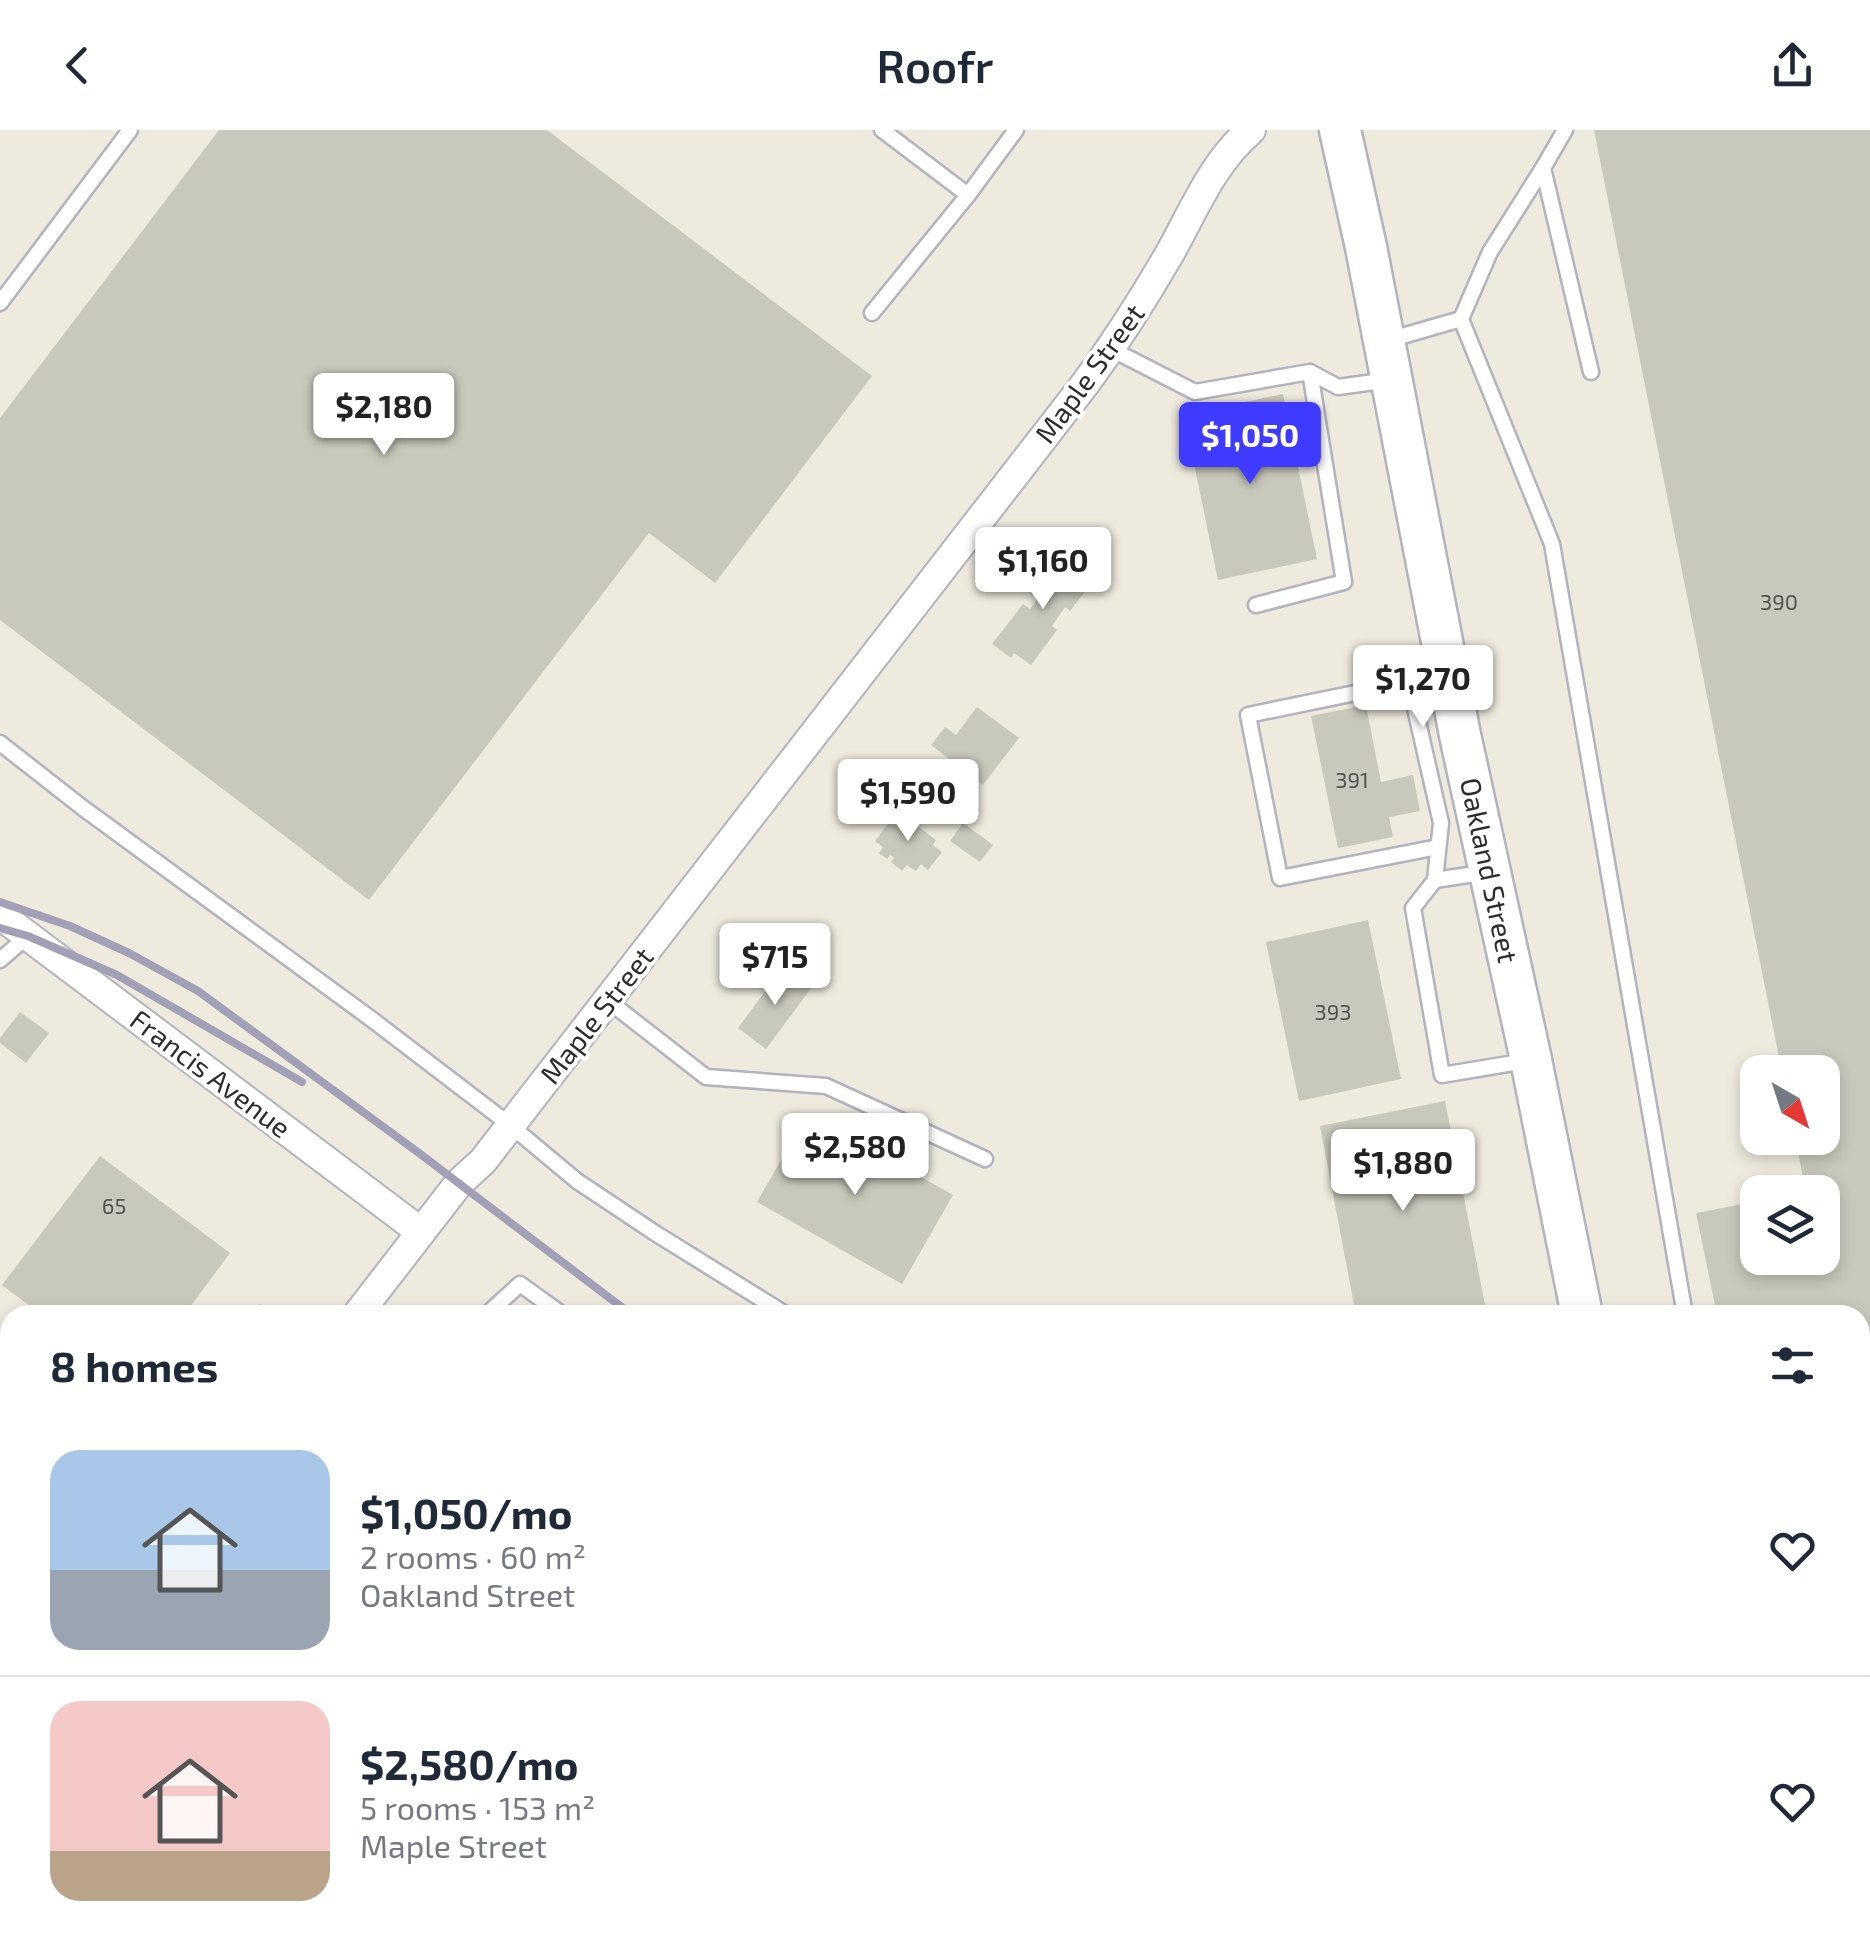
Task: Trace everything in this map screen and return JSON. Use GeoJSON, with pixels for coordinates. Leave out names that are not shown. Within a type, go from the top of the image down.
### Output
{"type":"FeatureCollection","features":[{"type":"Feature","properties":{"kind":"main road","name":"Oakland Street"},"geometry":{"type":"LineString","coordinates":[[1340,130],[1460,735],[1580,1305]]}},
{"type":"Feature","properties":{"kind":"street","name":"Maple Street"},"geometry":{"type":"LineString","coordinates":[[365,1305],[459,1182],[483,1162],[1110,349],[1221,163],[1252,130]]}},
{"type":"Feature","properties":{"kind":"street","name":"Francis Avenue"},"geometry":{"type":"LineString","coordinates":[[0,914],[421,1232]]}},
{"type":"Feature","properties":{"kind":"lane"},"geometry":{"type":"LineString","coordinates":[[0,303],[130,130]]}},
{"type":"Feature","properties":{"kind":"lane"},"geometry":{"type":"LineString","coordinates":[[882,130],[968,196]]}},
{"type":"Feature","properties":{"kind":"lane"},"geometry":{"type":"LineString","coordinates":[[872,313],[968,196],[1016,130]]}},
{"type":"Feature","properties":{"kind":"lane"},"geometry":{"type":"LineString","coordinates":[[1110,349],[1195,392],[1310,372],[1338,387],[1461,319],[1490,252],[1565,130]]}},
{"type":"Feature","properties":{"kind":"lane"},"geometry":{"type":"LineString","coordinates":[[1543,168],[1591,372]]}},
{"type":"Feature","properties":{"kind":"lane"},"geometry":{"type":"LineString","coordinates":[[1461,319],[1552,544],[1683,1305]]}},
{"type":"Feature","properties":{"kind":"lane"},"geometry":{"type":"LineString","coordinates":[[1256,606],[1344,582],[1310,372]]}},
{"type":"Feature","properties":{"kind":"lane"},"geometry":{"type":"LineString","coordinates":[[1438,847],[1280,878],[1248,715],[1410,682],[1441,823],[1435,880],[1412,908],[1442,1074],[1531,1060]]}},
{"type":"Feature","properties":{"kind":"lane"},"geometry":{"type":"LineString","coordinates":[[0,743],[374,1021],[577,1180],[771,1305]]}},
{"type":"Feature","properties":{"kind":"lane"},"geometry":{"type":"LineString","coordinates":[[1435,880],[1490,872]]}},
{"type":"Feature","properties":{"kind":"lane"},"geometry":{"type":"LineString","coordinates":[[0,960],[28,936]]}},
{"type":"Feature","properties":{"kind":"lane"},"geometry":{"type":"LineString","coordinates":[[607,1000],[706,1076],[826,1086],[985,1159]]}},
{"type":"Feature","properties":{"kind":"lane"},"geometry":{"type":"LineString","coordinates":[[497,1305],[520,1284],[549,1305]]}},
{"type":"Feature","properties":{"kind":"building"},"geometry":{"type":"Polygon","coordinates":[[[219,130],[547,130],[872,376],[715,583],[649,533],[369,900],[0,620],[0,418],[219,130]]]}},
{"type":"Feature","properties":{"kind":"building"},"geometry":{"type":"Polygon","coordinates":[[[1594,130],[1870,130],[1870,1305],[1715,1305],[1696,1213],[1740,1204],[1740,1275],[1840,1275],[1840,1175],[1803,1175],[1798,1155],[1840,1155],[1840,1055],[1779,1055],[1594,130]]]}},
{"type":"Feature","properties":{"kind":"building"},"geometry":{"type":"Polygon","coordinates":[[[1283,394],[1317,559],[1218,580],[1184,415],[1283,394]]]}},
{"type":"Feature","properties":{"kind":"building"},"geometry":{"type":"Polygon","coordinates":[[[1060,556],[1093,581],[1070,611],[1065,607],[1052,626],[1057,630],[1031,665],[1014,653],[1011,658],[992,644],[1023,604],[1030,609],[1043,592],[1037,587],[1060,556]]]}},
{"type":"Feature","properties":{"kind":"building"},"geometry":{"type":"Polygon","coordinates":[[[1366,705],[1381,782],[1413,775],[1420,811],[1389,817],[1393,837],[1338,848],[1311,716],[1366,705]]]}},
{"type":"Feature","properties":{"kind":"building"},"geometry":{"type":"Polygon","coordinates":[[[977,707],[1019,738],[983,785],[931,745],[945,727],[956,735],[977,707]]]}},
{"type":"Feature","properties":{"kind":"building"},"geometry":{"type":"Polygon","coordinates":[[[898,811],[936,840],[933,845],[942,852],[928,870],[921,864],[916,871],[907,865],[902,871],[891,862],[894,858],[890,855],[887,859],[879,853],[883,847],[875,841],[898,811]]]}},
{"type":"Feature","properties":{"kind":"building"},"geometry":{"type":"Polygon","coordinates":[[[963,823],[993,845],[980,862],[950,841],[963,823]]]}},
{"type":"Feature","properties":{"kind":"building"},"geometry":{"type":"Polygon","coordinates":[[[1368,920],[1401,1079],[1299,1101],[1266,942],[1368,920]]]}},
{"type":"Feature","properties":{"kind":"building"},"geometry":{"type":"Polygon","coordinates":[[[784,966],[812,987],[766,1049],[738,1028],[784,966]]]}},
{"type":"Feature","properties":{"kind":"building"},"geometry":{"type":"Polygon","coordinates":[[[20,1012],[49,1033],[26,1063],[0,1043],[20,1012]]]}},
{"type":"Feature","properties":{"kind":"building"},"geometry":{"type":"Polygon","coordinates":[[[1445,1101],[1485,1305],[1354,1305],[1320,1126],[1445,1101]]]}},
{"type":"Feature","properties":{"kind":"building"},"geometry":{"type":"Polygon","coordinates":[[[808,1113],[953,1195],[902,1284],[757,1202],[808,1113]]]}},
{"type":"Feature","properties":{"kind":"building"},"geometry":{"type":"Polygon","coordinates":[[[100,1156],[230,1253],[191,1305],[29,1305],[2,1285],[100,1156]]]}},
{"type":"Feature","properties":{"kind":"railway"},"geometry":{"type":"LineString","coordinates":[[0,902],[70,926],[198,991],[619,1305]]}},
{"type":"Feature","properties":{"kind":"railway"},"geometry":{"type":"LineString","coordinates":[[0,928],[28,936],[117,975],[302,1082]]}}]}
